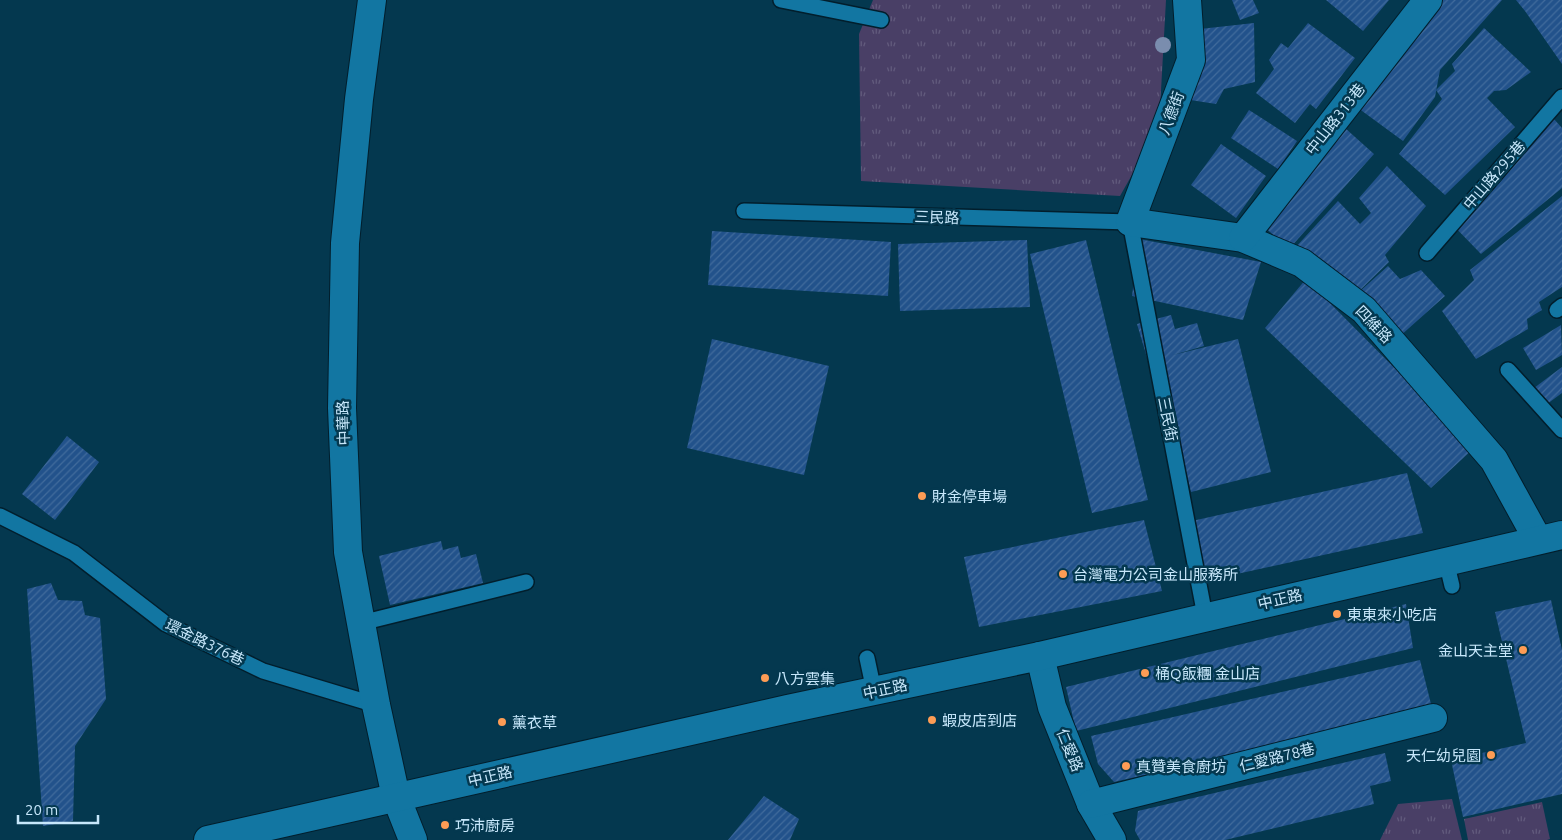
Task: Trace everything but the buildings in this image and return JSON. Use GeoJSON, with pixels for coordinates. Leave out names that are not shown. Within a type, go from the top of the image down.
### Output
{"type":"FeatureCollection","features":[{"type":"Feature","properties":{"kind":"street","name":"中華路"},"geometry":{"type":"LineString","coordinates":[[372,0],[359,99],[344,243],[342,408],[348,552],[376,704],[396,797],[413,840]]}},
{"type":"Feature","properties":{"kind":"street","name":"八德街"},"geometry":{"type":"LineString","coordinates":[[1130,222],[1191,60],[1187,0]]}},
{"type":"Feature","properties":{"kind":"street","name":"中山路313巷"},"geometry":{"type":"LineString","coordinates":[[1243,238],[1428,0]]}},
{"type":"Feature","properties":{"kind":"street","name":"四維路"},"geometry":{"type":"LineString","coordinates":[[1130,222],[1243,238],[1302,263],[1364,310],[1494,460],[1550,538]]}},
{"type":"Feature","properties":{"kind":"street","name":"中正路"},"geometry":{"type":"LineString","coordinates":[[208,840],[874,691],[1040,656],[1205,616],[1449,573],[1550,538]]}},
{"type":"Feature","properties":{"kind":"street","name":"仁愛路"},"geometry":{"type":"LineString","coordinates":[[1040,656],[1052,707],[1091,804],[1112,840]]}},
{"type":"Feature","properties":{"kind":"street","name":"仁愛路78巷"},"geometry":{"type":"LineString","coordinates":[[1091,804],[1433,718]]}},
{"type":"Feature","properties":{"kind":"lane"},"geometry":{"type":"LineString","coordinates":[[781,0],[881,20]]}},
{"type":"Feature","properties":{"kind":"lane","name":"中山路295巷"},"geometry":{"type":"LineString","coordinates":[[1427,253],[1562,97]]}},
{"type":"Feature","properties":{"kind":"lane","name":"三民路"},"geometry":{"type":"LineString","coordinates":[[744,212],[1130,222]]}},
{"type":"Feature","properties":{"kind":"lane","name":"三民街"},"geometry":{"type":"LineString","coordinates":[[1130,222],[1205,616]]}},
{"type":"Feature","properties":{"kind":"lane"},"geometry":{"type":"LineString","coordinates":[[1508,370],[1562,430]]}},
{"type":"Feature","properties":{"kind":"lane","name":"環金路376巷"},"geometry":{"type":"LineString","coordinates":[[0,516],[74,553],[166,624],[264,671],[376,704]]}},
{"type":"Feature","properties":{"kind":"lane"},"geometry":{"type":"LineString","coordinates":[[361,622],[526,582]]}},
{"type":"Feature","properties":{"kind":"lane"},"geometry":{"type":"LineString","coordinates":[[867,658],[874,691]]}},
{"type":"Feature","properties":{"kind":"green space"},"geometry":{"type":"Polygon","coordinates":[[[873,0],[1166,0],[1159,127],[1120,196],[861,181],[859,34],[873,0]]]}},
{"type":"Feature","properties":{"kind":"green space"},"geometry":{"type":"Polygon","coordinates":[[[1452,799],[1462,840],[1380,840],[1398,804],[1452,799]]]}},
{"type":"Feature","properties":{"kind":"green space"},"geometry":{"type":"Polygon","coordinates":[[[1542,802],[1550,839],[1468,840],[1464,819],[1542,802]]]}},
{"type":"Feature","properties":{"kind":"place","name":"財金停車場"},"geometry":{"type":"Point","coordinates":[922,496]}},
{"type":"Feature","properties":{"kind":"place","name":"台灣電力公司金山服務所"},"geometry":{"type":"Point","coordinates":[1063,574]}},
{"type":"Feature","properties":{"kind":"place","name":"東東來小吃店"},"geometry":{"type":"Point","coordinates":[1337,614]}},
{"type":"Feature","properties":{"kind":"place","name":"金山天主堂"},"geometry":{"type":"Point","coordinates":[1523,650]}},
{"type":"Feature","properties":{"kind":"place","name":"桶Q飯糰 金山店"},"geometry":{"type":"Point","coordinates":[1145,673]}},
{"type":"Feature","properties":{"kind":"place","name":"八方雲集"},"geometry":{"type":"Point","coordinates":[765,678]}},
{"type":"Feature","properties":{"kind":"place","name":"蝦皮店到店"},"geometry":{"type":"Point","coordinates":[932,720]}},
{"type":"Feature","properties":{"kind":"place","name":"薰衣草"},"geometry":{"type":"Point","coordinates":[502,722]}},
{"type":"Feature","properties":{"kind":"place","name":"天仁幼兒園"},"geometry":{"type":"Point","coordinates":[1491,755]}},
{"type":"Feature","properties":{"kind":"place","name":"真贊美食廚坊"},"geometry":{"type":"Point","coordinates":[1126,766]}},
{"type":"Feature","properties":{"kind":"place","name":"巧沛廚房"},"geometry":{"type":"Point","coordinates":[445,825]}}]}
